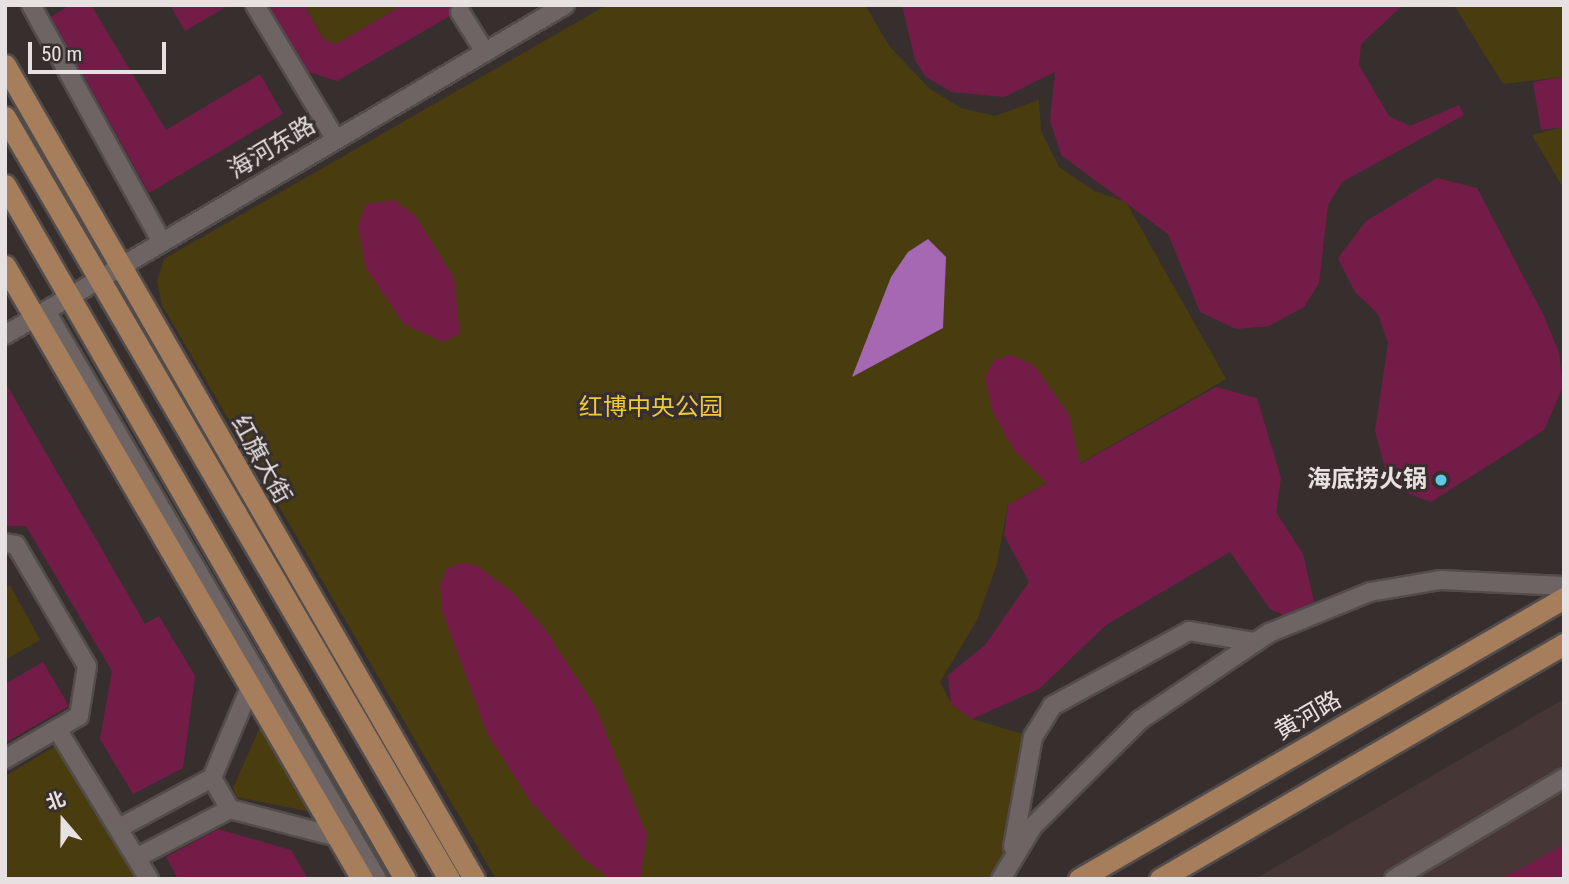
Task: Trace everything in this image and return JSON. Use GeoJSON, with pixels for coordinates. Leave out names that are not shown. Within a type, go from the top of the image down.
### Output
{"type":"FeatureCollection","features":[{"type":"Feature","properties":{"kind":"main road","name":"红旗大街"},"geometry":{"type":"LineString","coordinates":[[5,65],[474,879]]}},
{"type":"Feature","properties":{"kind":"main road","name":"红旗大街"},"geometry":{"type":"LineString","coordinates":[[5,117],[449,879]]}},
{"type":"Feature","properties":{"kind":"main road"},"geometry":{"type":"LineString","coordinates":[[5,184],[405,879]]}},
{"type":"Feature","properties":{"kind":"main road"},"geometry":{"type":"LineString","coordinates":[[5,266],[40,315],[254,678],[347,839],[362,879]]}},
{"type":"Feature","properties":{"kind":"main road","name":"黄河路"},"geometry":{"type":"LineString","coordinates":[[1079,879],[1564,598]]}},
{"type":"Feature","properties":{"kind":"main road"},"geometry":{"type":"LineString","coordinates":[[1160,879],[1564,644]]}},
{"type":"Feature","properties":{"kind":"street"},"geometry":{"type":"LineString","coordinates":[[31,5],[162,242]]}},
{"type":"Feature","properties":{"kind":"street"},"geometry":{"type":"LineString","coordinates":[[255,5],[335,138]]}},
{"type":"Feature","properties":{"kind":"street","name":"海河东路"},"geometry":{"type":"LineString","coordinates":[[6,333],[565,5]]}},
{"type":"Feature","properties":{"kind":"street"},"geometry":{"type":"LineString","coordinates":[[460,12],[485,51]]}},
{"type":"Feature","properties":{"kind":"street"},"geometry":{"type":"LineString","coordinates":[[5,543],[16,545],[87,666],[79,716],[5,759]]}},
{"type":"Feature","properties":{"kind":"street"},"geometry":{"type":"LineString","coordinates":[[1004,873],[1032,826],[1140,720],[1255,642],[1370,592],[1489,578],[1564,586]]}},
{"type":"Feature","properties":{"kind":"street"},"geometry":{"type":"LineString","coordinates":[[1004,873],[1033,737],[1052,706],[1189,631],[1255,642]]}},
{"type":"Feature","properties":{"kind":"street"},"geometry":{"type":"LineString","coordinates":[[119,828],[212,778],[254,678]]}},
{"type":"Feature","properties":{"kind":"street"},"geometry":{"type":"LineString","coordinates":[[57,729],[149,879]]}},
{"type":"Feature","properties":{"kind":"street"},"geometry":{"type":"LineString","coordinates":[[212,778],[230,809]]}},
{"type":"Feature","properties":{"kind":"street"},"geometry":{"type":"LineString","coordinates":[[1394,879],[1564,778]]}},
{"type":"Feature","properties":{"kind":"street"},"geometry":{"type":"LineString","coordinates":[[136,858],[230,809],[347,839],[377,879]]}},
{"type":"Feature","properties":{"kind":"shaded area"},"geometry":{"type":"Polygon","coordinates":[[[928,239],[946,257],[943,328],[852,377],[891,277],[908,252],[928,239]]]}},
{"type":"Feature","properties":{"kind":"shaded area"},"geometry":{"type":"Polygon","coordinates":[[[1564,699],[1564,879],[1255,879],[1564,699]]]}},
{"type":"Feature","properties":{"kind":"green space"},"geometry":{"type":"Polygon","coordinates":[[[304,5],[403,5],[336,44],[324,40],[304,5]]]}},
{"type":"Feature","properties":{"kind":"green space","name":"红博中央公园"},"geometry":{"type":"Polygon","coordinates":[[[607,5],[865,5],[890,47],[930,89],[961,108],[995,116],[1039,100],[1041,131],[1059,167],[1094,191],[1126,202],[1226,379],[1008,505],[996,567],[977,620],[940,682],[951,704],[972,719],[1033,737],[1004,863],[989,879],[496,879],[162,305],[157,281],[164,259],[607,5]]]}},
{"type":"Feature","properties":{"kind":"green space"},"geometry":{"type":"Polygon","coordinates":[[[1454,5],[1564,5],[1564,77],[1503,84],[1454,5]]]}},
{"type":"Feature","properties":{"kind":"green space"},"geometry":{"type":"Polygon","coordinates":[[[1564,127],[1564,189],[1532,135],[1564,127]]]}},
{"type":"Feature","properties":{"kind":"green space"},"geometry":{"type":"Polygon","coordinates":[[[10,585],[40,640],[5,660],[5,588],[10,585]]]}},
{"type":"Feature","properties":{"kind":"green space"},"geometry":{"type":"Polygon","coordinates":[[[268,709],[327,815],[237,797],[233,788],[268,709]]]}},
{"type":"Feature","properties":{"kind":"green space"},"geometry":{"type":"Polygon","coordinates":[[[59,744],[141,879],[5,879],[5,776],[59,744]]]}},
{"type":"Feature","properties":{"kind":"building"},"geometry":{"type":"Polygon","coordinates":[[[70,5],[91,5],[166,130],[260,74],[283,114],[149,193],[51,17],[70,5]]]}},
{"type":"Feature","properties":{"kind":"building"},"geometry":{"type":"Polygon","coordinates":[[[170,5],[229,5],[185,31],[170,5]]]}},
{"type":"Feature","properties":{"kind":"building"},"geometry":{"type":"Polygon","coordinates":[[[268,5],[304,5],[324,40],[336,44],[403,5],[451,5],[450,16],[337,81],[308,72],[268,5]]]}},
{"type":"Feature","properties":{"kind":"building"},"geometry":{"type":"Polygon","coordinates":[[[902,5],[1403,5],[1361,44],[1359,65],[1389,116],[1410,126],[1459,105],[1464,115],[1342,182],[1328,205],[1319,283],[1304,307],[1269,326],[1236,329],[1200,312],[1168,234],[1061,155],[1050,120],[1055,72],[1004,97],[952,92],[926,77],[915,60],[902,5]]]}},
{"type":"Feature","properties":{"kind":"building"},"geometry":{"type":"Polygon","coordinates":[[[1564,77],[1564,127],[1541,130],[1533,82],[1564,77]]]}},
{"type":"Feature","properties":{"kind":"building"},"geometry":{"type":"Polygon","coordinates":[[[1437,178],[1477,188],[1544,316],[1559,353],[1563,387],[1544,430],[1431,502],[1406,493],[1386,472],[1375,431],[1388,343],[1378,314],[1355,292],[1338,258],[1366,221],[1437,178]]]}},
{"type":"Feature","properties":{"kind":"building"},"geometry":{"type":"Polygon","coordinates":[[[393,200],[415,215],[454,278],[460,334],[443,342],[404,324],[366,268],[358,226],[366,204],[393,200]]]}},
{"type":"Feature","properties":{"kind":"building"},"geometry":{"type":"Polygon","coordinates":[[[1011,355],[1035,366],[1069,415],[1080,464],[1216,387],[1257,398],[1281,478],[1276,512],[1303,554],[1314,602],[1284,615],[1270,609],[1230,552],[1106,625],[1039,689],[972,719],[951,704],[948,675],[985,645],[1029,582],[1004,535],[1008,505],[1047,483],[1014,450],[992,410],[985,377],[994,360],[1011,355]]]}},
{"type":"Feature","properties":{"kind":"building"},"geometry":{"type":"Polygon","coordinates":[[[5,382],[145,624],[159,616],[195,676],[183,768],[133,794],[100,739],[112,671],[26,526],[5,526],[5,382]]]}},
{"type":"Feature","properties":{"kind":"building"},"geometry":{"type":"Polygon","coordinates":[[[461,563],[476,565],[511,591],[543,626],[596,708],[647,835],[640,879],[610,879],[584,859],[530,801],[487,733],[442,611],[440,584],[447,569],[461,563]]]}},
{"type":"Feature","properties":{"kind":"building"},"geometry":{"type":"Polygon","coordinates":[[[43,662],[69,706],[5,743],[5,684],[43,662]]]}},
{"type":"Feature","properties":{"kind":"building"},"geometry":{"type":"Polygon","coordinates":[[[218,829],[291,850],[308,879],[178,879],[166,857],[218,829]]]}},
{"type":"Feature","properties":{"kind":"building"},"geometry":{"type":"Polygon","coordinates":[[[1564,844],[1564,879],[1503,879],[1564,844]]]}},
{"type":"Feature","properties":{"kind":"place","name":"海底捞火锅"},"geometry":{"type":"Point","coordinates":[1441,480]}}]}
